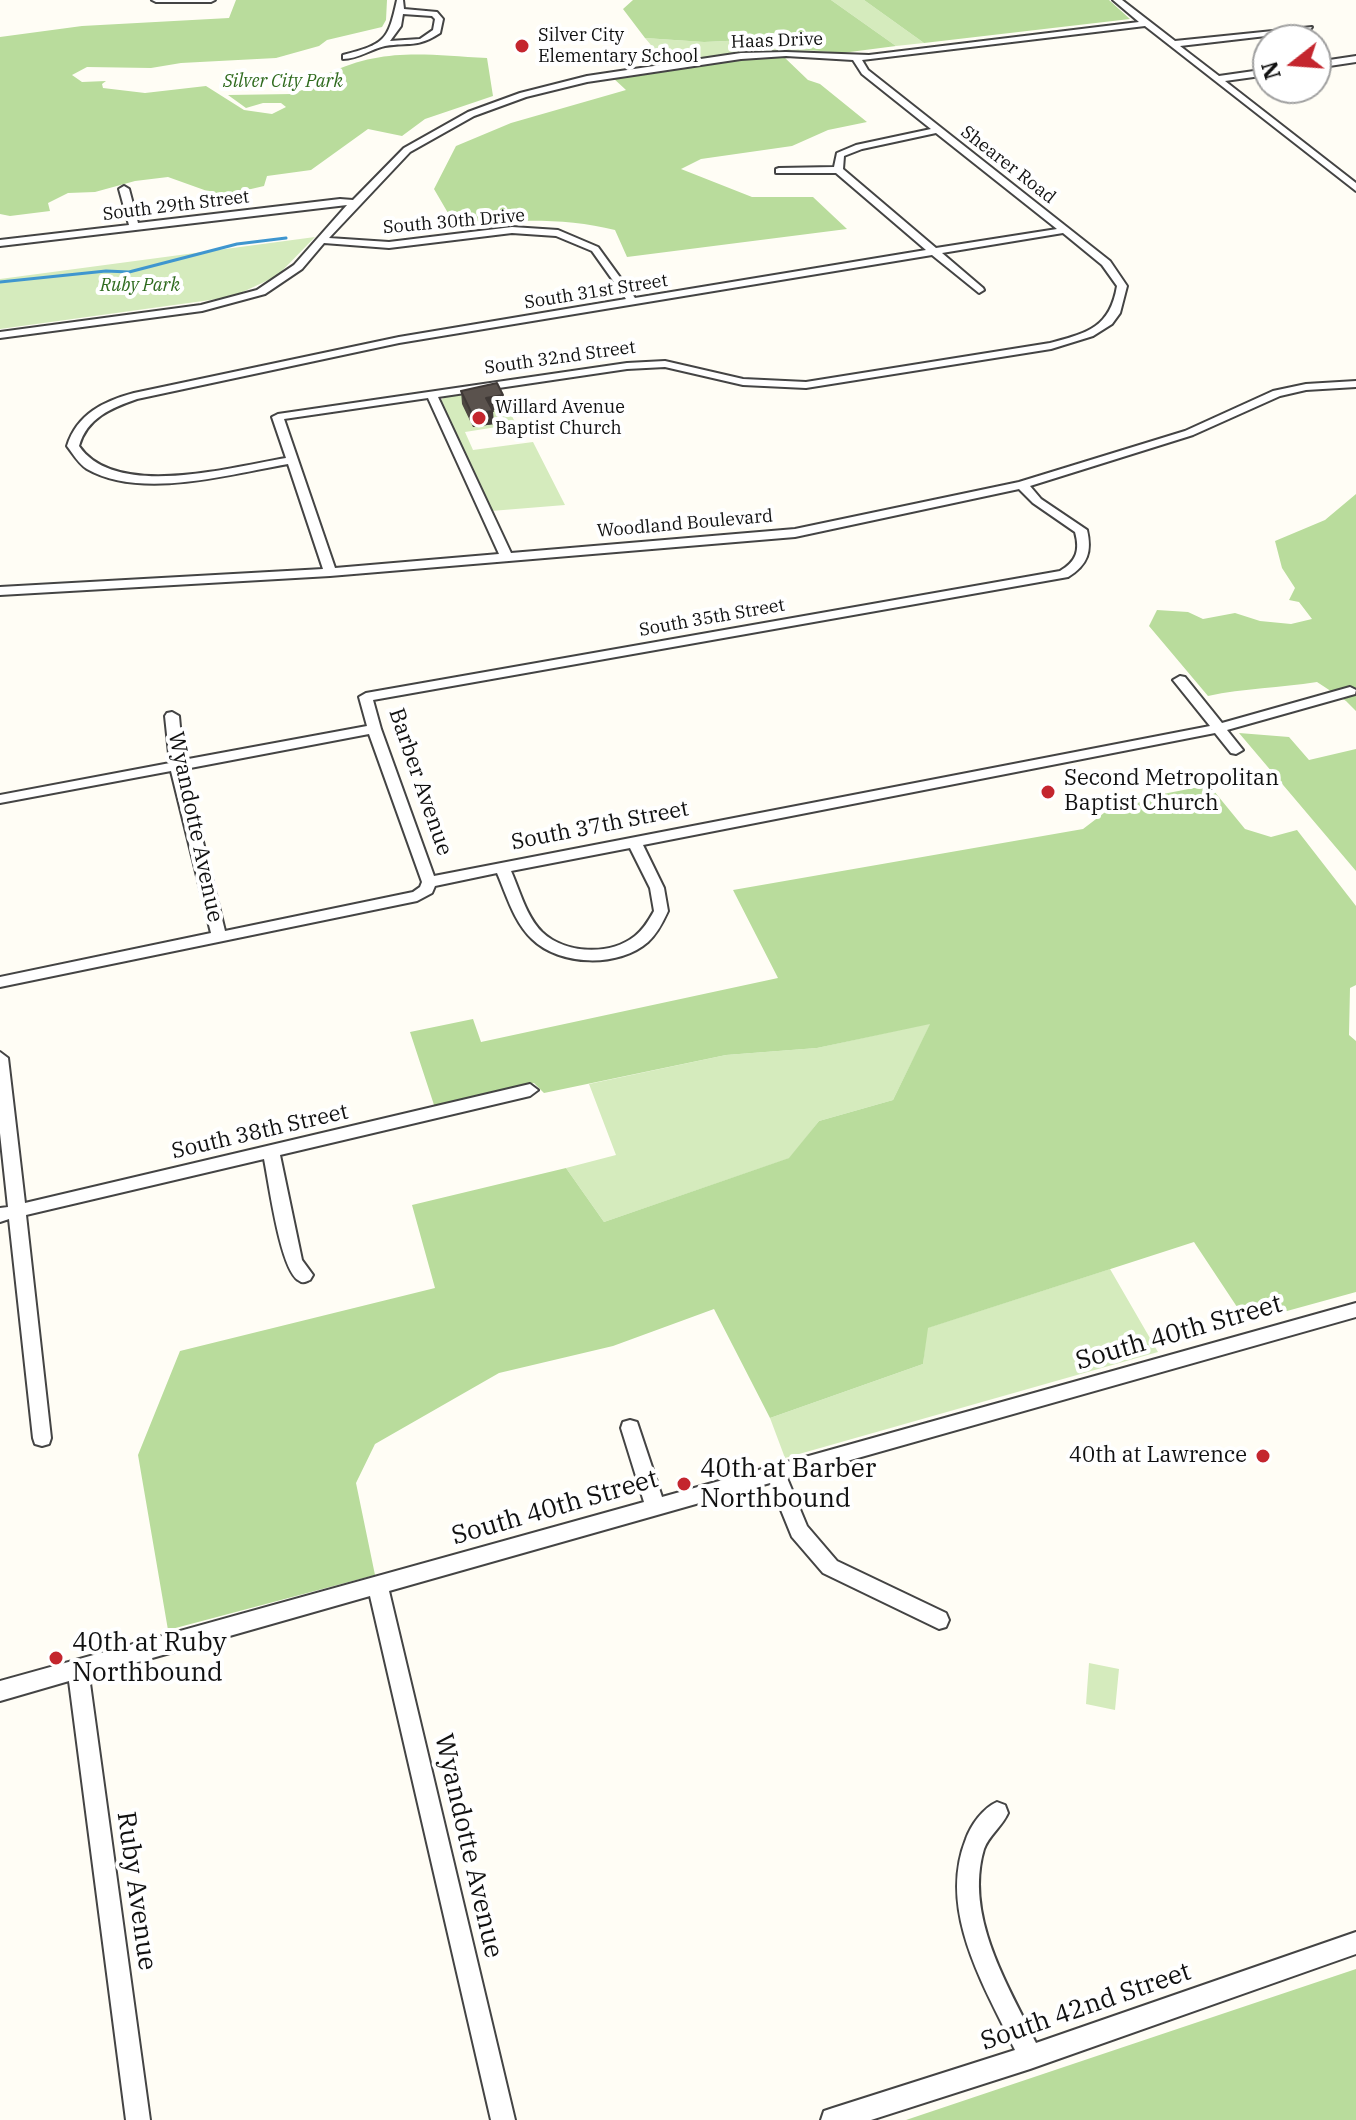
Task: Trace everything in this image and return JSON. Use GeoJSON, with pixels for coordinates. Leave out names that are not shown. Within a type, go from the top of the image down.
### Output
{"type":"FeatureCollection","features":[{"type":"Feature","properties":{"kind":"street"},"geometry":{"type":"LineString","coordinates":[[156,0],[211,0]]}},
{"type":"Feature","properties":{"kind":"street"},"geometry":{"type":"LineString","coordinates":[[385,44],[400,11],[400,0]]}},
{"type":"Feature","properties":{"kind":"street"},"geometry":{"type":"LineString","coordinates":[[1117,0],[1356,188]]}},
{"type":"Feature","properties":{"kind":"street"},"geometry":{"type":"LineString","coordinates":[[346,57],[375,50],[385,44],[422,41],[437,31],[439,19],[434,14],[400,11]]}},
{"type":"Feature","properties":{"kind":"street","name":"Haas Drive"},"geometry":{"type":"LineString","coordinates":[[0,335],[202,308],[245,298],[277,283],[298,267],[390,165],[428,136],[471,114],[523,95],[587,79],[741,56],[856,57],[1147,23]]}},
{"type":"Feature","properties":{"kind":"street"},"geometry":{"type":"LineString","coordinates":[[1174,44],[1252,35]]}},
{"type":"Feature","properties":{"kind":"street","name":"Shearer Road"},"geometry":{"type":"LineString","coordinates":[[856,57],[865,72],[1106,263],[1122,286],[1120,309]]}},
{"type":"Feature","properties":{"kind":"street"},"geometry":{"type":"LineString","coordinates":[[1332,63],[1356,59]]}},
{"type":"Feature","properties":{"kind":"street"},"geometry":{"type":"LineString","coordinates":[[1218,79],[1252,74]]}},
{"type":"Feature","properties":{"kind":"street"},"geometry":{"type":"LineString","coordinates":[[838,170],[840,155],[859,147],[938,130]]}},
{"type":"Feature","properties":{"kind":"street"},"geometry":{"type":"LineString","coordinates":[[779,171],[838,170],[979,290]]}},
{"type":"Feature","properties":{"kind":"street"},"geometry":{"type":"LineString","coordinates":[[124,189],[134,227]]}},
{"type":"Feature","properties":{"kind":"street","name":"South 29th Street"},"geometry":{"type":"LineString","coordinates":[[0,243],[340,202],[355,203]]}},
{"type":"Feature","properties":{"kind":"street","name":"South 30th Drive"},"geometry":{"type":"LineString","coordinates":[[322,240],[389,245],[529,230],[558,233],[587,243],[603,257],[633,302]]}},
{"type":"Feature","properties":{"kind":"street","name":"South 31st Street"},"geometry":{"type":"LineString","coordinates":[[292,460],[142,479],[116,476],[92,468],[73,446],[75,433],[94,413],[134,396],[399,340],[1066,230]]}},
{"type":"Feature","properties":{"kind":"street","name":"South 32nd Street"},"geometry":{"type":"LineString","coordinates":[[292,460],[278,417],[606,368],[665,364],[743,382],[806,385],[1051,346],[1081,338],[1106,325],[1120,309]]}},
{"type":"Feature","properties":{"kind":"street","name":"Woodland Boulevard"},"geometry":{"type":"LineString","coordinates":[[0,591],[330,572],[795,533],[1022,485],[1180,436],[1277,393],[1355,384]]}},
{"type":"Feature","properties":{"kind":"street"},"geometry":{"type":"LineString","coordinates":[[432,395],[507,558]]}},
{"type":"Feature","properties":{"kind":"street"},"geometry":{"type":"LineString","coordinates":[[292,460],[330,572]]}},
{"type":"Feature","properties":{"kind":"street","name":"South 35th Street"},"geometry":{"type":"LineString","coordinates":[[366,697],[1064,574],[1078,567],[1084,555],[1081,530],[1037,501],[1022,485]]}},
{"type":"Feature","properties":{"kind":"street"},"geometry":{"type":"LineString","coordinates":[[1180,680],[1216,729],[1236,750]]}},
{"type":"Feature","properties":{"kind":"street","name":"South 37th Street"},"geometry":{"type":"LineString","coordinates":[[0,982],[417,896],[427,890],[429,882],[1216,729],[1350,691]]}},
{"type":"Feature","properties":{"kind":"street","name":"Barber Avenue"},"geometry":{"type":"LineString","coordinates":[[366,697],[374,729],[429,882]]}},
{"type":"Feature","properties":{"kind":"street","name":"Wyandotte Avenue"},"geometry":{"type":"LineString","coordinates":[[172,716],[177,766],[219,937]]}},
{"type":"Feature","properties":{"kind":"street"},"geometry":{"type":"LineString","coordinates":[[0,799],[374,729]]}},
{"type":"Feature","properties":{"kind":"street"},"geometry":{"type":"LineString","coordinates":[[502,867],[528,925],[547,946],[588,954],[607,951],[640,940],[661,911],[657,888],[634,842]]}},
{"type":"Feature","properties":{"kind":"street"},"geometry":{"type":"LineString","coordinates":[[0,1058],[42,1438]]}},
{"type":"Feature","properties":{"kind":"street","name":"South 38th Street"},"geometry":{"type":"LineString","coordinates":[[0,1215],[530,1090]]}},
{"type":"Feature","properties":{"kind":"street"},"geometry":{"type":"LineString","coordinates":[[271,1152],[294,1262],[304,1275]]}},
{"type":"Feature","properties":{"kind":"street","name":"South 40th Street"},"geometry":{"type":"LineString","coordinates":[[0,1691],[1356,1310]]}},
{"type":"Feature","properties":{"kind":"street"},"geometry":{"type":"LineString","coordinates":[[630,1428],[655,1506]]}},
{"type":"Feature","properties":{"kind":"street"},"geometry":{"type":"LineString","coordinates":[[775,1473],[799,1531],[830,1567],[939,1620]]}},
{"type":"Feature","properties":{"kind":"street","name":"Wyandotte Avenue"},"geometry":{"type":"LineString","coordinates":[[378,1586],[503,2120]]}},
{"type":"Feature","properties":{"kind":"street","name":"Ruby Avenue"},"geometry":{"type":"LineString","coordinates":[[78,1670],[138,2120]]}},
{"type":"Feature","properties":{"kind":"street"},"geometry":{"type":"LineString","coordinates":[[997,1813],[975,1841],[969,1866],[967,1901],[979,1942],[1030,2057]]}},
{"type":"Feature","properties":{"kind":"street","name":"South 42nd Street"},"geometry":{"type":"LineString","coordinates":[[833,2120],[1030,2057],[1356,1943]]}},
{"type":"Feature","properties":{"kind":"green space","name":"Silver City Park"},"geometry":{"type":"Polygon","coordinates":[[[236,0],[387,0],[386,20],[382,27],[327,40],[319,46],[276,58],[181,63],[151,68],[87,67],[72,75],[82,82],[106,81],[102,84],[103,88],[145,93],[206,86],[244,110],[272,114],[286,107],[281,103],[263,103],[246,108],[228,95],[293,94],[327,79],[327,74],[367,60],[386,56],[444,55],[487,58],[493,96],[425,119],[402,136],[368,129],[311,170],[267,176],[264,186],[221,196],[168,177],[135,181],[95,192],[68,193],[48,203],[50,211],[10,216],[0,214],[0,37],[82,26],[229,18],[236,0]]]}},
{"type":"Feature","properties":{"kind":"green space"},"geometry":{"type":"Polygon","coordinates":[[[633,0],[831,0],[896,46],[842,53],[775,47],[747,40],[704,42],[645,38],[623,9],[633,0]]]}},
{"type":"Feature","properties":{"kind":"green space"},"geometry":{"type":"Polygon","coordinates":[[[831,0],[864,0],[924,43],[896,46],[831,0]]]}},
{"type":"Feature","properties":{"kind":"green space"},"geometry":{"type":"Polygon","coordinates":[[[864,0],[1109,0],[1130,19],[924,43],[864,0]]]}},
{"type":"Feature","properties":{"kind":"green space"},"geometry":{"type":"Polygon","coordinates":[[[645,38],[704,42],[747,40],[775,47],[842,53],[758,52],[667,64],[645,38]]]}},
{"type":"Feature","properties":{"kind":"green space"},"geometry":{"type":"Polygon","coordinates":[[[771,56],[784,57],[808,80],[820,84],[867,122],[828,130],[792,146],[701,159],[681,169],[752,197],[813,197],[847,229],[627,257],[615,230],[596,226],[535,221],[455,225],[434,189],[456,146],[511,123],[626,90],[612,77],[771,56]]]}},
{"type":"Feature","properties":{"kind":"green space","name":"Ruby Park"},"geometry":{"type":"Polygon","coordinates":[[[315,237],[277,276],[232,297],[0,329],[0,279],[315,237]]]}},
{"type":"Feature","properties":{"kind":"green space"},"geometry":{"type":"Polygon","coordinates":[[[495,388],[516,424],[465,432],[473,450],[533,442],[565,505],[491,511],[441,400],[448,395],[495,388]]]}},
{"type":"Feature","properties":{"kind":"green space"},"geometry":{"type":"Polygon","coordinates":[[[1356,494],[1356,711],[1317,682],[1208,696],[1149,626],[1157,610],[1188,612],[1203,619],[1235,613],[1260,621],[1291,624],[1312,619],[1299,602],[1289,600],[1295,588],[1282,568],[1275,541],[1325,520],[1356,494]]]}},
{"type":"Feature","properties":{"kind":"green space"},"geometry":{"type":"Polygon","coordinates":[[[1239,733],[1289,737],[1309,760],[1356,749],[1356,871],[1239,733]]]}},
{"type":"Feature","properties":{"kind":"green space"},"geometry":{"type":"Polygon","coordinates":[[[1209,785],[1245,829],[1271,837],[1297,830],[1356,906],[1356,985],[1350,988],[1349,1035],[1356,1041],[1356,1292],[1247,1322],[1194,1242],[928,1328],[923,1364],[770,1418],[714,1309],[613,1346],[499,1373],[375,1444],[356,1483],[375,1575],[168,1630],[138,1455],[180,1351],[435,1288],[412,1205],[566,1168],[604,1222],[789,1158],[819,1121],[893,1100],[930,1024],[817,1048],[726,1055],[544,1093],[534,1083],[435,1108],[410,1032],[473,1019],[481,1042],[778,978],[733,890],[1083,829],[1117,803],[1209,785]]]}},
{"type":"Feature","properties":{"kind":"green space"},"geometry":{"type":"Polygon","coordinates":[[[931,1023],[893,1100],[819,1121],[790,1158],[604,1222],[566,1168],[616,1155],[589,1084],[726,1055],[817,1048],[931,1023]]]}},
{"type":"Feature","properties":{"kind":"green space"},"geometry":{"type":"Polygon","coordinates":[[[1110,1269],[1158,1352],[785,1458],[770,1418],[923,1364],[927,1328],[1110,1269]]]}},
{"type":"Feature","properties":{"kind":"green space"},"geometry":{"type":"Polygon","coordinates":[[[1089,1663],[1119,1669],[1115,1710],[1086,1704],[1089,1663]]]}},
{"type":"Feature","properties":{"kind":"green space"},"geometry":{"type":"Polygon","coordinates":[[[1356,1969],[1356,2120],[906,2120],[1356,1969]]]}},
{"type":"Feature","properties":{"kind":"building"},"geometry":{"type":"Polygon","coordinates":[[[497,383],[503,395],[486,398],[493,411],[472,414],[461,391],[497,383]]]}},
{"type":"Feature","properties":{"kind":"waterway"},"geometry":{"type":"LineString","coordinates":[[0,282],[106,271],[129,272],[237,244],[286,238]]}},
{"type":"Feature","properties":{"kind":"place","name":"Silver City Elementary School"},"geometry":{"type":"Point","coordinates":[522,46]}},
{"type":"Feature","properties":{"kind":"place","name":"Willard Avenue Baptist Church"},"geometry":{"type":"Point","coordinates":[479,418]}},
{"type":"Feature","properties":{"kind":"place","name":"Second Metropolitan Baptist Church"},"geometry":{"type":"Point","coordinates":[1048,792]}},
{"type":"Feature","properties":{"kind":"place","name":"40th at Lawrence"},"geometry":{"type":"Point","coordinates":[1263,1456]}},
{"type":"Feature","properties":{"kind":"place","name":"40th at Barber Northbound"},"geometry":{"type":"Point","coordinates":[684,1484]}},
{"type":"Feature","properties":{"kind":"place","name":"40th at Ruby Northbound"},"geometry":{"type":"Point","coordinates":[56,1658]}}]}
